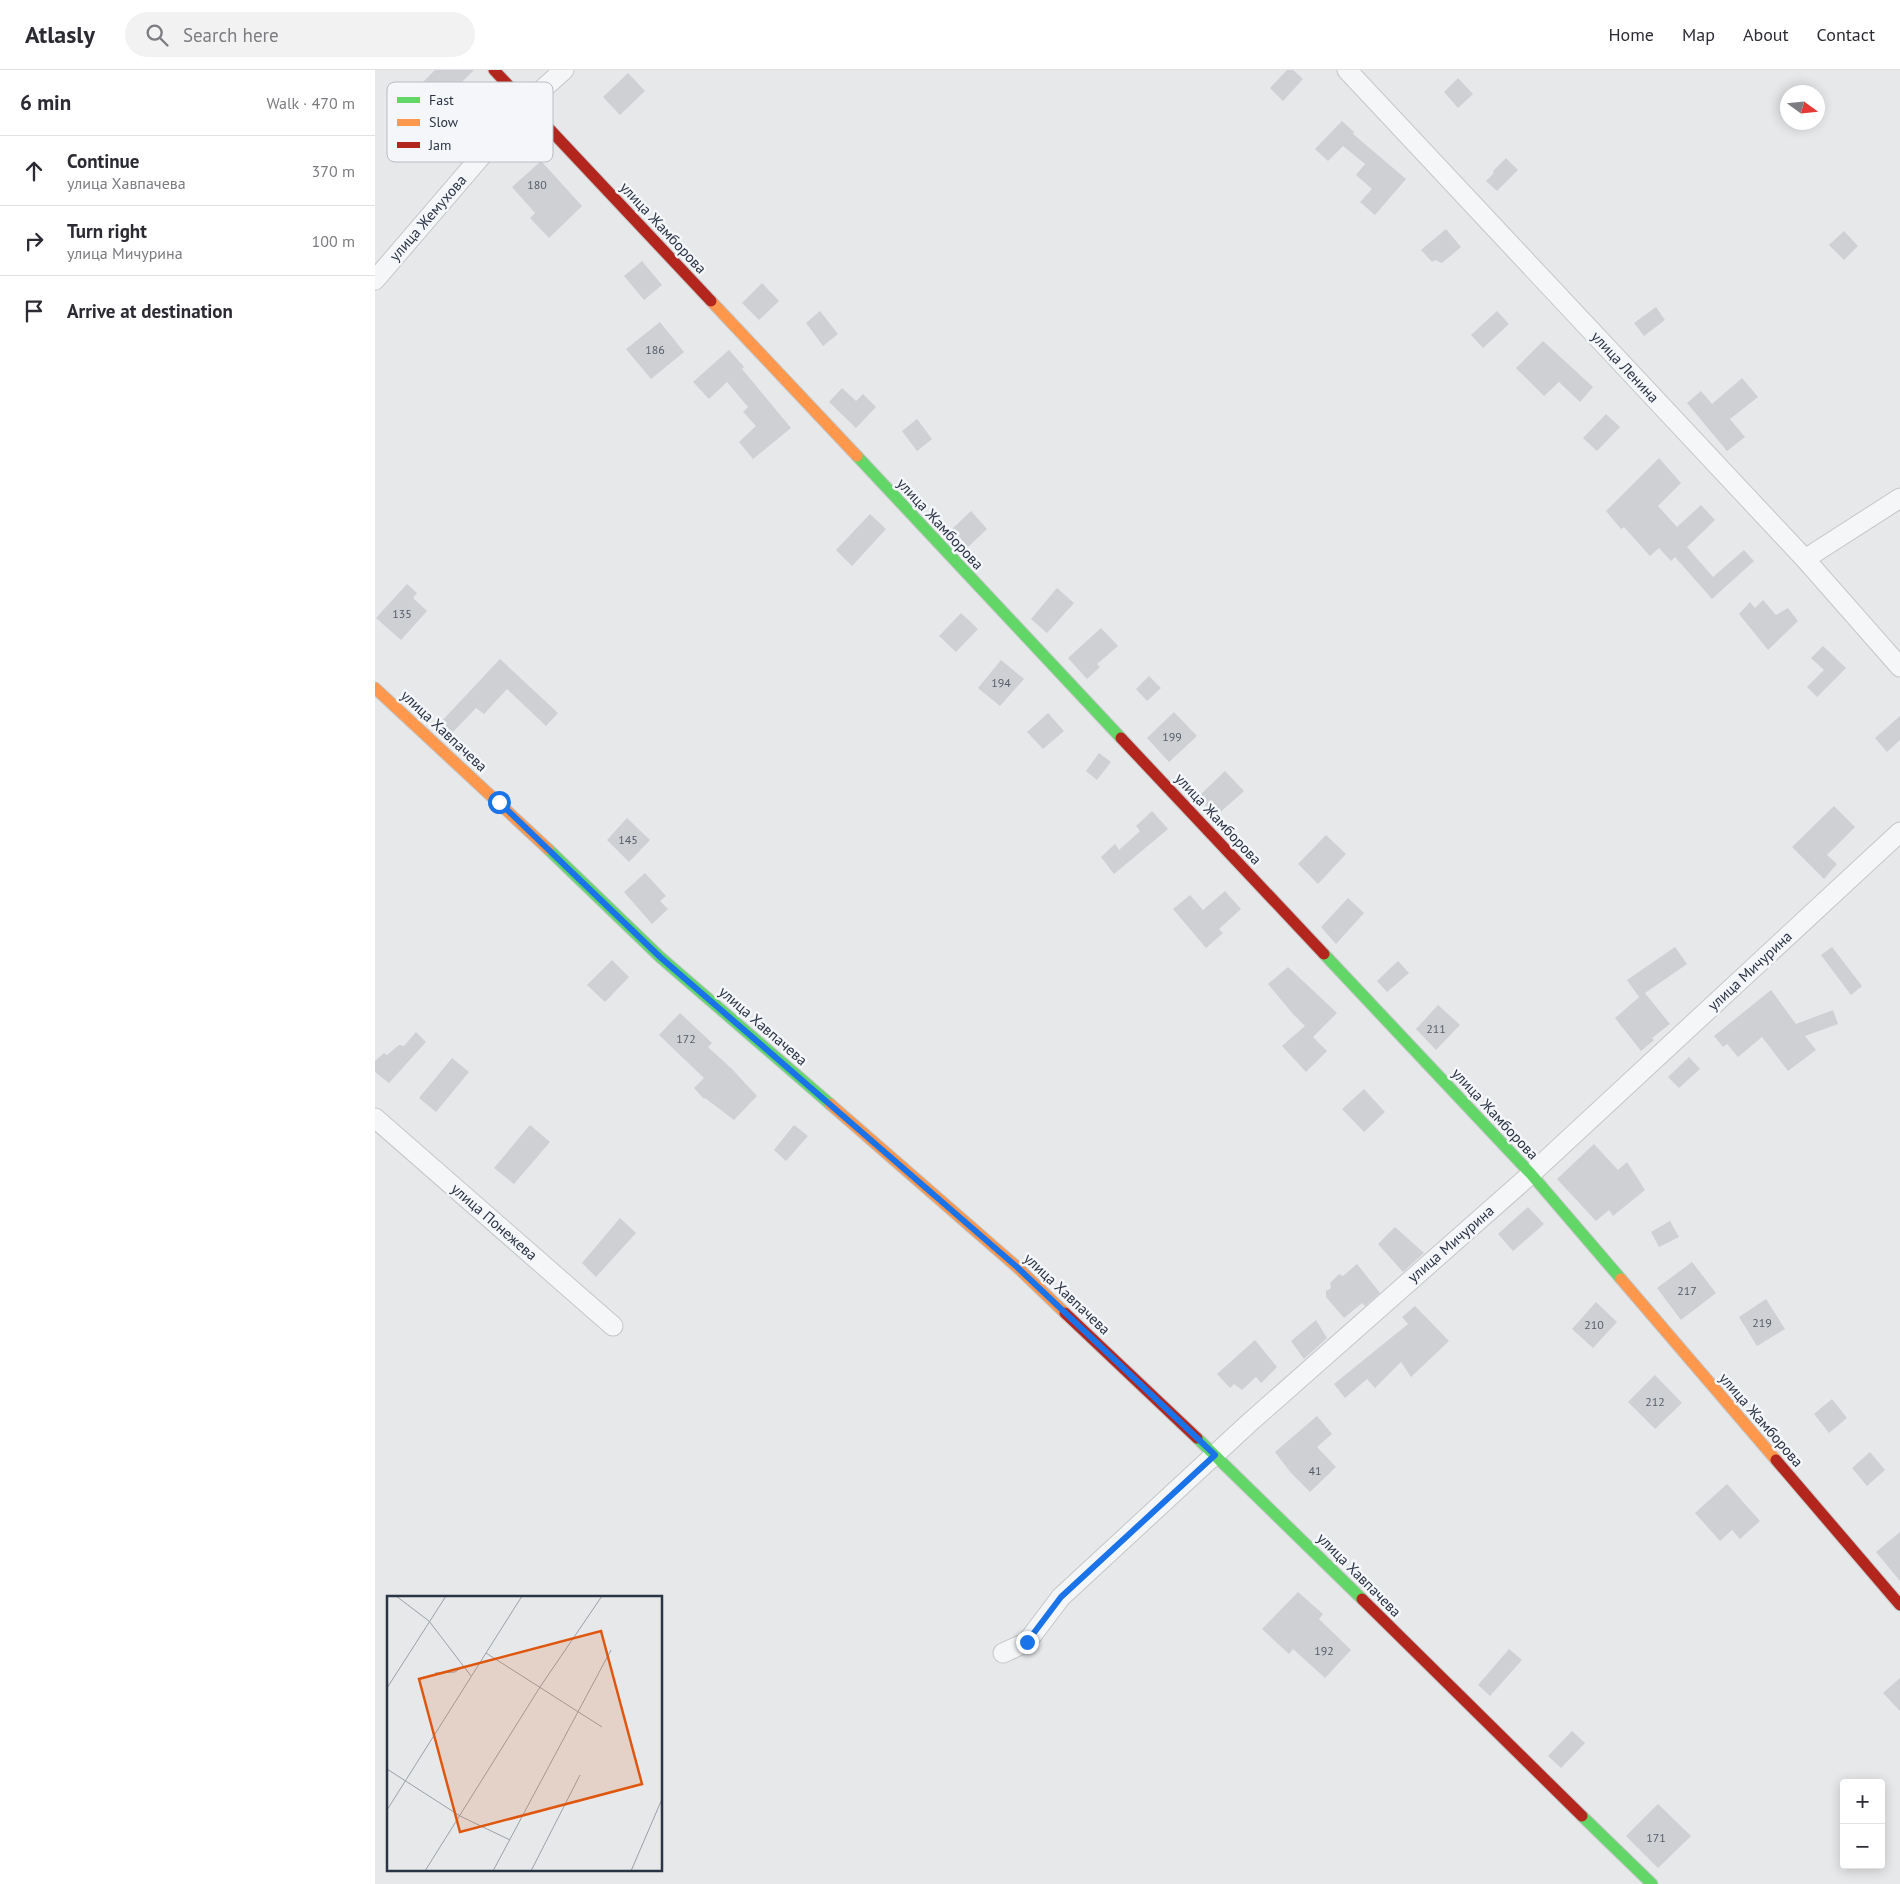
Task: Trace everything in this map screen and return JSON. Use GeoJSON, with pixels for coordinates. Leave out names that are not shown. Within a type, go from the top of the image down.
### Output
{"type":"FeatureCollection","features":[{"type":"Feature","properties":{"kind":"street","name":"улица Жамборова"},"geometry":{"type":"LineString","coordinates":[[494,70],[505,82]]}},
{"type":"Feature","properties":{"kind":"street","name":"улица Жемухова"},"geometry":{"type":"LineString","coordinates":[[551,82],[564,70]]}},
{"type":"Feature","properties":{"kind":"street","name":"улица Ленина"},"geometry":{"type":"LineString","coordinates":[[1347,70],[1805,559],[1900,667]]}},
{"type":"Feature","properties":{"kind":"street","name":"улица Жамборова"},"geometry":{"type":"LineString","coordinates":[[553,133],[1531,1174],[1900,1605]]}},
{"type":"Feature","properties":{"kind":"street","name":"улица Жемухова"},"geometry":{"type":"LineString","coordinates":[[375,280],[476,162]]}},
{"type":"Feature","properties":{"kind":"street"},"geometry":{"type":"LineString","coordinates":[[1805,559],[1900,498]]}},
{"type":"Feature","properties":{"kind":"street","name":"улица Хавпачева"},"geometry":{"type":"LineString","coordinates":[[375,688],[499,802],[660,957],[1017,1267],[1215,1455],[1652,1884]]}},
{"type":"Feature","properties":{"kind":"street","name":"улица Мичурина"},"geometry":{"type":"LineString","coordinates":[[1003,1653],[1027,1642],[1061,1597],[1215,1455],[1531,1174],[1900,832]]}},
{"type":"Feature","properties":{"kind":"street","name":"улица Понежева"},"geometry":{"type":"LineString","coordinates":[[375,1118],[613,1326]]}},
{"type":"Feature","properties":{"kind":"building"},"geometry":{"type":"Polygon","coordinates":[[[435,70],[474,70],[462,82],[423,82],[435,70]]]}},
{"type":"Feature","properties":{"kind":"building"},"geometry":{"type":"Polygon","coordinates":[[[1287,70],[1293,70],[1303,79],[1283,101],[1270,88],[1287,70]]]}},
{"type":"Feature","properties":{"kind":"building"},"geometry":{"type":"Polygon","coordinates":[[[628,73],[645,91],[620,115],[603,97],[628,73]]]}},
{"type":"Feature","properties":{"kind":"building"},"geometry":{"type":"Polygon","coordinates":[[[1458,78],[1473,94],[1458,108],[1444,92],[1458,78]]]}},
{"type":"Feature","properties":{"kind":"building"},"geometry":{"type":"Polygon","coordinates":[[[1342,121],[1354,132],[1353,134],[1406,179],[1375,215],[1360,202],[1372,189],[1356,175],[1365,164],[1343,146],[1328,161],[1315,149],[1342,121]]]}},
{"type":"Feature","properties":{"kind":"building"},"geometry":{"type":"Polygon","coordinates":[[[1506,158],[1518,170],[1497,191],[1486,181],[1506,158]]]}},
{"type":"Feature","properties":{"kind":"building"},"geometry":{"type":"Polygon","coordinates":[[[542,162],[582,206],[549,238],[530,218],[535,213],[512,187],[542,162]]]}},
{"type":"Feature","properties":{"kind":"building"},"geometry":{"type":"Polygon","coordinates":[[[1446,229],[1461,247],[1442,263],[1435,260],[1432,262],[1421,250],[1446,229]]]}},
{"type":"Feature","properties":{"kind":"building"},"geometry":{"type":"Polygon","coordinates":[[[1844,231],[1858,246],[1844,260],[1829,245],[1844,231]]]}},
{"type":"Feature","properties":{"kind":"building"},"geometry":{"type":"Polygon","coordinates":[[[642,261],[662,285],[644,300],[624,276],[642,261]]]}},
{"type":"Feature","properties":{"kind":"building"},"geometry":{"type":"Polygon","coordinates":[[[762,283],[779,301],[759,320],[742,303],[762,283]]]}},
{"type":"Feature","properties":{"kind":"building"},"geometry":{"type":"Polygon","coordinates":[[[1656,307],[1665,320],[1644,336],[1634,323],[1656,307]]]}},
{"type":"Feature","properties":{"kind":"building"},"geometry":{"type":"Polygon","coordinates":[[[820,311],[838,334],[823,346],[806,323],[820,311]]]}},
{"type":"Feature","properties":{"kind":"building"},"geometry":{"type":"Polygon","coordinates":[[[1497,311],[1509,324],[1483,348],[1471,335],[1497,311]]]}},
{"type":"Feature","properties":{"kind":"building"},"geometry":{"type":"Polygon","coordinates":[[[660,322],[684,352],[651,379],[626,349],[660,322]]]}},
{"type":"Feature","properties":{"kind":"building"},"geometry":{"type":"Polygon","coordinates":[[[1543,341],[1593,387],[1580,402],[1559,382],[1544,396],[1516,368],[1543,341]]]}},
{"type":"Feature","properties":{"kind":"building"},"geometry":{"type":"Polygon","coordinates":[[[729,350],[744,367],[742,369],[791,428],[753,459],[739,442],[756,426],[743,412],[748,407],[727,382],[709,399],[693,382],[729,350]]]}},
{"type":"Feature","properties":{"kind":"building"},"geometry":{"type":"Polygon","coordinates":[[[1742,378],[1758,397],[1730,419],[1745,437],[1727,451],[1687,403],[1701,391],[1712,404],[1742,378]]]}},
{"type":"Feature","properties":{"kind":"building"},"geometry":{"type":"Polygon","coordinates":[[[842,388],[856,401],[863,394],[876,407],[856,428],[829,402],[842,388]]]}},
{"type":"Feature","properties":{"kind":"building"},"geometry":{"type":"Polygon","coordinates":[[[1606,414],[1620,427],[1597,451],[1583,438],[1606,414]]]}},
{"type":"Feature","properties":{"kind":"building"},"geometry":{"type":"Polygon","coordinates":[[[917,419],[932,439],[917,451],[902,431],[917,419]]]}},
{"type":"Feature","properties":{"kind":"building"},"geometry":{"type":"Polygon","coordinates":[[[1659,458],[1681,483],[1658,506],[1677,527],[1701,505],[1715,520],[1687,547],[1713,577],[1744,550],[1754,561],[1712,599],[1675,557],[1671,561],[1659,548],[1650,556],[1624,527],[1621,529],[1606,511],[1659,458]]]}},
{"type":"Feature","properties":{"kind":"building"},"geometry":{"type":"Polygon","coordinates":[[[971,511],[987,529],[968,547],[952,529],[971,511]]]}},
{"type":"Feature","properties":{"kind":"building"},"geometry":{"type":"Polygon","coordinates":[[[870,514],[886,529],[852,566],[836,550],[870,514]]]}},
{"type":"Feature","properties":{"kind":"building"},"geometry":{"type":"Polygon","coordinates":[[[407,584],[417,593],[413,598],[427,611],[401,640],[376,618],[407,584]]]}},
{"type":"Feature","properties":{"kind":"building"},"geometry":{"type":"Polygon","coordinates":[[[1057,588],[1074,603],[1047,633],[1031,619],[1057,588]]]}},
{"type":"Feature","properties":{"kind":"building"},"geometry":{"type":"Polygon","coordinates":[[[1763,600],[1776,615],[1788,608],[1798,621],[1768,650],[1739,614],[1750,602],[1755,608],[1763,600]]]}},
{"type":"Feature","properties":{"kind":"building"},"geometry":{"type":"Polygon","coordinates":[[[961,613],[978,629],[956,652],[939,636],[961,613]]]}},
{"type":"Feature","properties":{"kind":"building"},"geometry":{"type":"Polygon","coordinates":[[[1101,628],[1118,646],[1097,664],[1100,667],[1087,679],[1068,658],[1101,628]]]}},
{"type":"Feature","properties":{"kind":"building"},"geometry":{"type":"Polygon","coordinates":[[[1823,646],[1846,668],[1817,697],[1807,687],[1824,670],[1811,658],[1823,646]]]}},
{"type":"Feature","properties":{"kind":"building"},"geometry":{"type":"Polygon","coordinates":[[[500,659],[558,713],[546,726],[507,689],[484,714],[476,708],[450,735],[439,724],[500,659]]]}},
{"type":"Feature","properties":{"kind":"building"},"geometry":{"type":"Polygon","coordinates":[[[1001,660],[1024,679],[1000,706],[978,688],[1001,660]]]}},
{"type":"Feature","properties":{"kind":"building"},"geometry":{"type":"Polygon","coordinates":[[[1149,676],[1161,688],[1147,701],[1136,689],[1149,676]]]}},
{"type":"Feature","properties":{"kind":"building"},"geometry":{"type":"Polygon","coordinates":[[[1174,712],[1197,736],[1169,762],[1147,738],[1174,712]]]}},
{"type":"Feature","properties":{"kind":"building"},"geometry":{"type":"Polygon","coordinates":[[[1048,713],[1064,731],[1043,749],[1027,732],[1048,713]]]}},
{"type":"Feature","properties":{"kind":"building"},"geometry":{"type":"Polygon","coordinates":[[[1900,716],[1900,740],[1887,752],[1875,738],[1900,716]]]}},
{"type":"Feature","properties":{"kind":"building"},"geometry":{"type":"Polygon","coordinates":[[[1099,753],[1111,762],[1097,780],[1086,771],[1099,753]]]}},
{"type":"Feature","properties":{"kind":"building"},"geometry":{"type":"Polygon","coordinates":[[[1225,771],[1244,791],[1216,816],[1198,797],[1225,771]]]}},
{"type":"Feature","properties":{"kind":"building"},"geometry":{"type":"Polygon","coordinates":[[[1834,806],[1855,827],[1827,855],[1837,864],[1824,879],[1792,847],[1834,806]]]}},
{"type":"Feature","properties":{"kind":"building"},"geometry":{"type":"Polygon","coordinates":[[[1152,811],[1168,829],[1114,874],[1101,857],[1115,844],[1119,850],[1140,831],[1136,826],[1152,811]]]}},
{"type":"Feature","properties":{"kind":"building"},"geometry":{"type":"Polygon","coordinates":[[[627,818],[650,840],[629,862],[607,840],[627,818]]]}},
{"type":"Feature","properties":{"kind":"building"},"geometry":{"type":"Polygon","coordinates":[[[1326,835],[1346,854],[1318,884],[1298,864],[1326,835]]]}},
{"type":"Feature","properties":{"kind":"building"},"geometry":{"type":"Polygon","coordinates":[[[645,873],[666,896],[660,901],[668,909],[652,924],[624,892],[645,873]]]}},
{"type":"Feature","properties":{"kind":"building"},"geometry":{"type":"Polygon","coordinates":[[[1225,891],[1241,909],[1219,929],[1223,933],[1206,948],[1173,909],[1190,895],[1203,910],[1225,891]]]}},
{"type":"Feature","properties":{"kind":"building"},"geometry":{"type":"Polygon","coordinates":[[[1348,898],[1364,913],[1336,944],[1321,927],[1348,898]]]}},
{"type":"Feature","properties":{"kind":"building"},"geometry":{"type":"Polygon","coordinates":[[[1675,947],[1687,964],[1645,993],[1670,1024],[1652,1038],[1654,1040],[1641,1051],[1615,1018],[1644,993],[1639,997],[1627,980],[1675,947]]]}},
{"type":"Feature","properties":{"kind":"building"},"geometry":{"type":"Polygon","coordinates":[[[1832,947],[1862,986],[1851,995],[1821,955],[1832,947]]]}},
{"type":"Feature","properties":{"kind":"building"},"geometry":{"type":"Polygon","coordinates":[[[612,960],[629,977],[605,1002],[587,985],[612,960]]]}},
{"type":"Feature","properties":{"kind":"building"},"geometry":{"type":"Polygon","coordinates":[[[1398,961],[1409,973],[1387,992],[1377,981],[1398,961]]]}},
{"type":"Feature","properties":{"kind":"building"},"geometry":{"type":"Polygon","coordinates":[[[1288,967],[1337,1013],[1313,1037],[1327,1051],[1306,1072],[1282,1046],[1305,1026],[1268,984],[1288,967]]]}},
{"type":"Feature","properties":{"kind":"building"},"geometry":{"type":"Polygon","coordinates":[[[1771,990],[1796,1024],[1833,1010],[1838,1024],[1805,1036],[1816,1050],[1788,1071],[1762,1037],[1738,1057],[1727,1044],[1723,1047],[1714,1036],[1771,990]]]}},
{"type":"Feature","properties":{"kind":"building"},"geometry":{"type":"Polygon","coordinates":[[[1438,1005],[1460,1025],[1436,1050],[1416,1029],[1438,1005]]]}},
{"type":"Feature","properties":{"kind":"building"},"geometry":{"type":"Polygon","coordinates":[[[680,1013],[712,1043],[708,1047],[757,1096],[734,1120],[704,1099],[694,1088],[704,1078],[659,1035],[680,1013]]]}},
{"type":"Feature","properties":{"kind":"building"},"geometry":{"type":"Polygon","coordinates":[[[416,1032],[426,1042],[389,1083],[375,1072],[375,1061],[384,1053],[387,1055],[399,1045],[404,1046],[416,1032]]]}},
{"type":"Feature","properties":{"kind":"building"},"geometry":{"type":"Polygon","coordinates":[[[1689,1057],[1700,1069],[1679,1088],[1668,1077],[1689,1057]]]}},
{"type":"Feature","properties":{"kind":"building"},"geometry":{"type":"Polygon","coordinates":[[[452,1058],[469,1072],[436,1112],[419,1098],[452,1058]]]}},
{"type":"Feature","properties":{"kind":"building"},"geometry":{"type":"Polygon","coordinates":[[[1364,1089],[1385,1112],[1364,1132],[1342,1109],[1364,1089]]]}},
{"type":"Feature","properties":{"kind":"building"},"geometry":{"type":"Polygon","coordinates":[[[530,1125],[550,1142],[514,1184],[494,1168],[530,1125]]]}},
{"type":"Feature","properties":{"kind":"building"},"geometry":{"type":"Polygon","coordinates":[[[794,1125],[808,1136],[786,1161],[774,1150],[794,1125]]]}},
{"type":"Feature","properties":{"kind":"building"},"geometry":{"type":"Polygon","coordinates":[[[1594,1144],[1618,1170],[1627,1162],[1645,1190],[1613,1216],[1609,1210],[1596,1221],[1557,1179],[1594,1144]]]}},
{"type":"Feature","properties":{"kind":"building"},"geometry":{"type":"Polygon","coordinates":[[[1528,1207],[1544,1224],[1513,1251],[1498,1234],[1528,1207]]]}},
{"type":"Feature","properties":{"kind":"building"},"geometry":{"type":"Polygon","coordinates":[[[620,1218],[636,1233],[596,1277],[582,1263],[620,1218]]]}},
{"type":"Feature","properties":{"kind":"building"},"geometry":{"type":"Polygon","coordinates":[[[1670,1221],[1679,1237],[1659,1247],[1651,1232],[1670,1221]]]}},
{"type":"Feature","properties":{"kind":"building"},"geometry":{"type":"Polygon","coordinates":[[[1395,1227],[1424,1253],[1403,1272],[1378,1244],[1395,1227]]]}},
{"type":"Feature","properties":{"kind":"building"},"geometry":{"type":"Polygon","coordinates":[[[1692,1262],[1716,1293],[1681,1320],[1657,1288],[1692,1262]]]}},
{"type":"Feature","properties":{"kind":"building"},"geometry":{"type":"Polygon","coordinates":[[[1357,1264],[1380,1293],[1365,1306],[1362,1303],[1344,1318],[1326,1297],[1326,1291],[1331,1288],[1330,1283],[1339,1274],[1343,1276],[1357,1264]]]}},
{"type":"Feature","properties":{"kind":"building"},"geometry":{"type":"Polygon","coordinates":[[[1766,1299],[1785,1329],[1757,1346],[1739,1317],[1766,1299]]]}},
{"type":"Feature","properties":{"kind":"building"},"geometry":{"type":"Polygon","coordinates":[[[1596,1302],[1617,1322],[1593,1348],[1572,1329],[1596,1302]]]}},
{"type":"Feature","properties":{"kind":"building"},"geometry":{"type":"Polygon","coordinates":[[[1415,1306],[1449,1341],[1411,1377],[1401,1362],[1375,1388],[1367,1379],[1345,1398],[1334,1384],[1408,1324],[1402,1317],[1415,1306]]]}},
{"type":"Feature","properties":{"kind":"building"},"geometry":{"type":"Polygon","coordinates":[[[1316,1320],[1327,1338],[1304,1359],[1291,1341],[1316,1320]]]}},
{"type":"Feature","properties":{"kind":"building"},"geometry":{"type":"Polygon","coordinates":[[[1255,1340],[1277,1367],[1261,1383],[1256,1377],[1242,1390],[1234,1384],[1230,1388],[1217,1374],[1255,1340]]]}},
{"type":"Feature","properties":{"kind":"building"},"geometry":{"type":"Polygon","coordinates":[[[1655,1375],[1682,1403],[1655,1429],[1628,1402],[1655,1375]]]}},
{"type":"Feature","properties":{"kind":"building"},"geometry":{"type":"Polygon","coordinates":[[[1832,1399],[1847,1418],[1829,1433],[1814,1414],[1832,1399]]]}},
{"type":"Feature","properties":{"kind":"building"},"geometry":{"type":"Polygon","coordinates":[[[1317,1416],[1332,1434],[1317,1447],[1336,1467],[1310,1492],[1291,1473],[1275,1452],[1317,1416]]]}},
{"type":"Feature","properties":{"kind":"building"},"geometry":{"type":"Polygon","coordinates":[[[1870,1452],[1885,1470],[1867,1486],[1852,1468],[1870,1452]]]}},
{"type":"Feature","properties":{"kind":"building"},"geometry":{"type":"Polygon","coordinates":[[[1727,1484],[1760,1521],[1740,1539],[1732,1530],[1720,1541],[1695,1513],[1727,1484]]]}},
{"type":"Feature","properties":{"kind":"building"},"geometry":{"type":"Polygon","coordinates":[[[1900,1532],[1900,1581],[1876,1552],[1900,1532]]]}},
{"type":"Feature","properties":{"kind":"building"},"geometry":{"type":"Polygon","coordinates":[[[1298,1592],[1323,1614],[1319,1619],[1351,1650],[1325,1678],[1293,1649],[1289,1654],[1262,1629],[1298,1592]]]}},
{"type":"Feature","properties":{"kind":"building"},"geometry":{"type":"Polygon","coordinates":[[[1509,1649],[1522,1660],[1490,1696],[1478,1685],[1509,1649]]]}},
{"type":"Feature","properties":{"kind":"building"},"geometry":{"type":"Polygon","coordinates":[[[1900,1678],[1900,1711],[1883,1693],[1900,1678]]]}},
{"type":"Feature","properties":{"kind":"building"},"geometry":{"type":"Polygon","coordinates":[[[1572,1731],[1585,1743],[1561,1768],[1548,1756],[1572,1731]]]}},
{"type":"Feature","properties":{"kind":"building"},"geometry":{"type":"Polygon","coordinates":[[[1658,1804],[1691,1836],[1658,1868],[1626,1836],[1658,1804]]]}},
{"type":"Feature","properties":{"kind":"traffic: fast"},"geometry":{"type":"LineString","coordinates":[[857,456],[1121,738]]}},
{"type":"Feature","properties":{"kind":"traffic: fast"},"geometry":{"type":"LineString","coordinates":[[548,849],[660,957],[830,1104]]}},
{"type":"Feature","properties":{"kind":"traffic: fast"},"geometry":{"type":"LineString","coordinates":[[1324,954],[1531,1174],[1621,1279]]}},
{"type":"Feature","properties":{"kind":"traffic: fast"},"geometry":{"type":"LineString","coordinates":[[1197,1438],[1362,1599]]}},
{"type":"Feature","properties":{"kind":"traffic: fast"},"geometry":{"type":"LineString","coordinates":[[1582,1816],[1652,1884]]}},
{"type":"Feature","properties":{"kind":"traffic: slow"},"geometry":{"type":"LineString","coordinates":[[711,301],[857,456]]}},
{"type":"Feature","properties":{"kind":"traffic: slow"},"geometry":{"type":"LineString","coordinates":[[375,688],[548,849]]}},
{"type":"Feature","properties":{"kind":"traffic: slow"},"geometry":{"type":"LineString","coordinates":[[830,1104],[1017,1267],[1065,1313]]}},
{"type":"Feature","properties":{"kind":"traffic: slow"},"geometry":{"type":"LineString","coordinates":[[1621,1279],[1776,1460]]}},
{"type":"Feature","properties":{"kind":"traffic: jam"},"geometry":{"type":"LineString","coordinates":[[494,70],[505,82]]}},
{"type":"Feature","properties":{"kind":"traffic: jam"},"geometry":{"type":"LineString","coordinates":[[553,133],[711,301]]}},
{"type":"Feature","properties":{"kind":"traffic: jam"},"geometry":{"type":"LineString","coordinates":[[1121,738],[1324,954]]}},
{"type":"Feature","properties":{"kind":"traffic: jam"},"geometry":{"type":"LineString","coordinates":[[1065,1313],[1197,1438]]}},
{"type":"Feature","properties":{"kind":"traffic: jam"},"geometry":{"type":"LineString","coordinates":[[1776,1460],[1900,1605]]}},
{"type":"Feature","properties":{"kind":"traffic: jam"},"geometry":{"type":"LineString","coordinates":[[1362,1599],[1582,1816]]}},
{"type":"Feature","properties":{"kind":"route"},"geometry":{"type":"LineString","coordinates":[[499,802],[660,957],[1017,1267],[1215,1455],[1061,1597],[1027,1642]]}}]}
